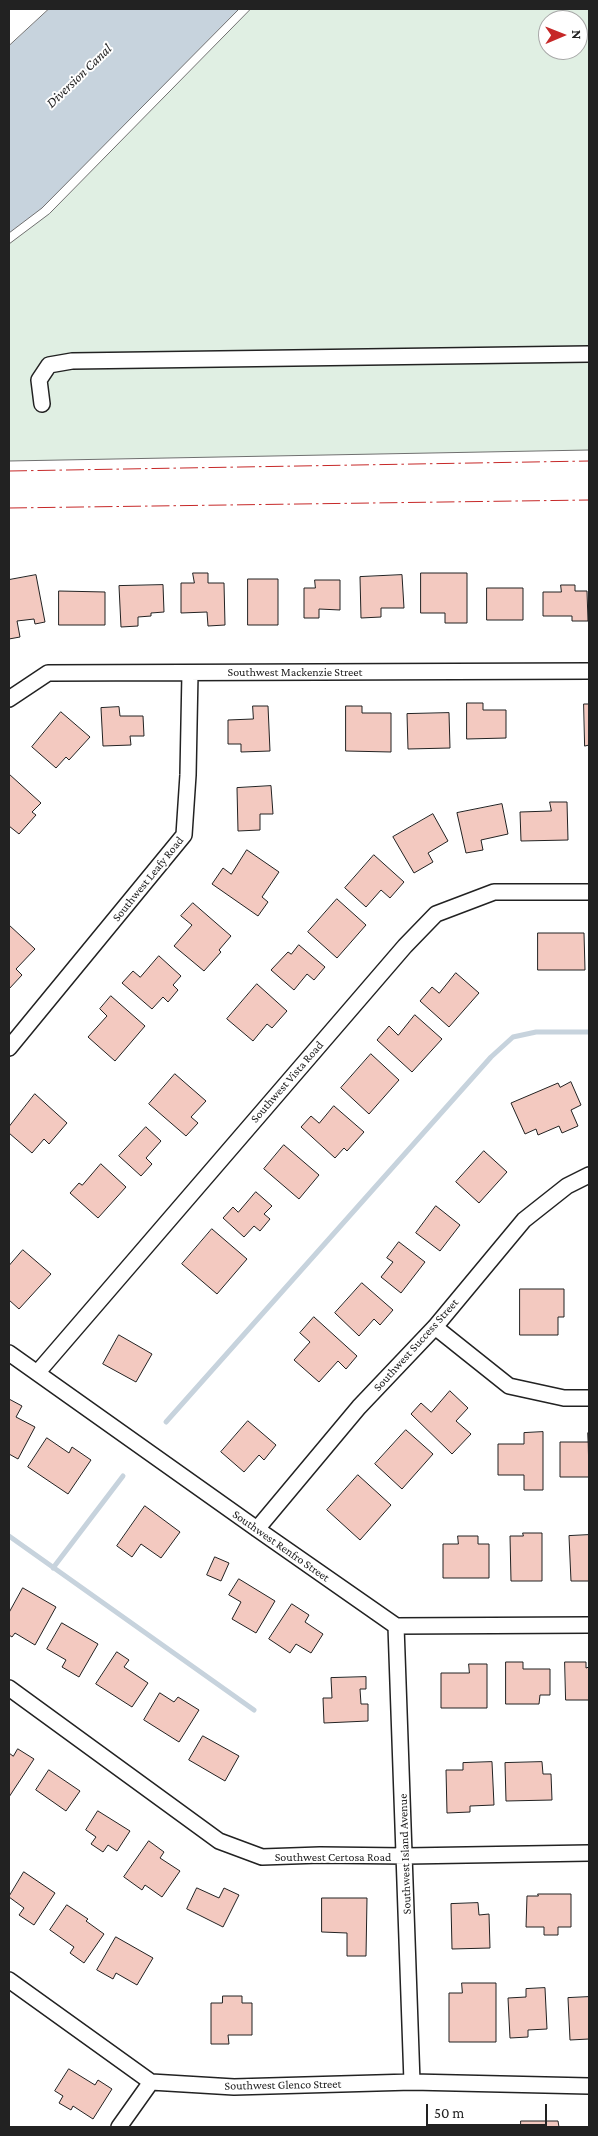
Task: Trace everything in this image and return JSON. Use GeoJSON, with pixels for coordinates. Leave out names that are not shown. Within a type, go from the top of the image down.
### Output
{"type":"FeatureCollection","features":[{"type":"Feature","properties":{"kind":"street"},"geometry":{"type":"LineString","coordinates":[[42,404],[39,380],[44,372],[49,365],[72,361],[589,354]]}},
{"type":"Feature","properties":{"kind":"street","name":"Southwest Mackenzie Street"},"geometry":{"type":"LineString","coordinates":[[9,699],[48,673],[589,670]]}},
{"type":"Feature","properties":{"kind":"street","name":"Southwest Leafy Road"},"geometry":{"type":"LineString","coordinates":[[9,1048],[184,835],[188,775],[190,673]]}},
{"type":"Feature","properties":{"kind":"street","name":"Southwest Vista Road"},"geometry":{"type":"LineString","coordinates":[[38,1372],[405,946],[436,914],[494,892],[589,892]]}},
{"type":"Feature","properties":{"kind":"street","name":"Southwest Success Street"},"geometry":{"type":"LineString","coordinates":[[257,1530],[359,1407],[435,1327],[524,1220],[567,1186],[589,1175]]}},
{"type":"Feature","properties":{"kind":"street"},"geometry":{"type":"LineString","coordinates":[[435,1327],[509,1386],[564,1398],[589,1398]]}},
{"type":"Feature","properties":{"kind":"street","name":"Southwest Renfro Street"},"geometry":{"type":"LineString","coordinates":[[9,1353],[257,1530],[396,1626]]}},
{"type":"Feature","properties":{"kind":"street"},"geometry":{"type":"LineString","coordinates":[[396,1626],[589,1625]]}},
{"type":"Feature","properties":{"kind":"street","name":"Southwest Island Avenue"},"geometry":{"type":"LineString","coordinates":[[396,1626],[406,1856],[412,2082]]}},
{"type":"Feature","properties":{"kind":"street","name":"Southwest Certosa Road"},"geometry":{"type":"LineString","coordinates":[[9,1688],[218,1842],[262,1857],[589,1853]]}},
{"type":"Feature","properties":{"kind":"street"},"geometry":{"type":"LineString","coordinates":[[9,1980],[151,2082],[119,2127]]}},
{"type":"Feature","properties":{"kind":"street","name":"Southwest Glenco Street"},"geometry":{"type":"LineString","coordinates":[[151,2082],[234,2087],[412,2082],[589,2086]]}},
{"type":"Feature","properties":{"kind":"green space"},"geometry":{"type":"Polygon","coordinates":[[[251,9],[589,9],[589,450],[9,461],[9,244],[49,214],[251,9]]]}},
{"type":"Feature","properties":{"kind":"water","name":"Diversion Canal"},"geometry":{"type":"Polygon","coordinates":[[[49,9],[239,9],[42,208],[9,233],[9,46],[49,9]]]}},
{"type":"Feature","properties":{"kind":"building"},"geometry":{"type":"Polygon","coordinates":[[[193,573],[208,573],[208,583],[224,583],[225,625],[208,626],[207,612],[181,613],[181,583],[194,583],[193,573]]]}},
{"type":"Feature","properties":{"kind":"building"},"geometry":{"type":"Polygon","coordinates":[[[421,573],[467,573],[467,623],[445,623],[445,613],[421,613],[421,573]]]}},
{"type":"Feature","properties":{"kind":"building"},"geometry":{"type":"Polygon","coordinates":[[[36,575],[45,622],[35,624],[34,619],[17,621],[20,637],[9,639],[9,580],[36,575]]]}},
{"type":"Feature","properties":{"kind":"building"},"geometry":{"type":"Polygon","coordinates":[[[402,575],[404,608],[381,608],[381,617],[361,618],[360,577],[402,575]]]}},
{"type":"Feature","properties":{"kind":"building"},"geometry":{"type":"Polygon","coordinates":[[[248,579],[278,579],[278,625],[248,625],[248,579]]]}},
{"type":"Feature","properties":{"kind":"building"},"geometry":{"type":"Polygon","coordinates":[[[315,580],[340,580],[340,610],[319,609],[319,618],[304,618],[304,588],[315,588],[315,580]]]}},
{"type":"Feature","properties":{"kind":"building"},"geometry":{"type":"Polygon","coordinates":[[[163,585],[164,612],[138,617],[138,626],[121,627],[119,586],[163,585]]]}},
{"type":"Feature","properties":{"kind":"building"},"geometry":{"type":"Polygon","coordinates":[[[561,585],[575,585],[575,591],[587,591],[588,621],[572,621],[572,616],[543,616],[543,592],[561,592],[561,585]]]}},
{"type":"Feature","properties":{"kind":"building"},"geometry":{"type":"Polygon","coordinates":[[[487,588],[523,588],[523,620],[487,620],[487,588]]]}},
{"type":"Feature","properties":{"kind":"building"},"geometry":{"type":"Polygon","coordinates":[[[59,591],[105,592],[105,625],[59,625],[59,591]]]}},
{"type":"Feature","properties":{"kind":"building"},"geometry":{"type":"Polygon","coordinates":[[[467,703],[483,703],[483,710],[506,710],[506,738],[467,739],[467,703]]]}},
{"type":"Feature","properties":{"kind":"building"},"geometry":{"type":"Polygon","coordinates":[[[584,704],[589,704],[589,745],[585,746],[584,704]]]}},
{"type":"Feature","properties":{"kind":"building"},"geometry":{"type":"Polygon","coordinates":[[[253,706],[268,706],[270,751],[241,752],[241,744],[228,744],[228,720],[253,719],[253,706]]]}},
{"type":"Feature","properties":{"kind":"building"},"geometry":{"type":"Polygon","coordinates":[[[346,706],[362,706],[362,713],[391,713],[391,752],[346,751],[346,706]]]}},
{"type":"Feature","properties":{"kind":"building"},"geometry":{"type":"Polygon","coordinates":[[[119,707],[120,716],[143,716],[144,736],[130,736],[131,745],[103,746],[101,708],[119,707]]]}},
{"type":"Feature","properties":{"kind":"building"},"geometry":{"type":"Polygon","coordinates":[[[61,712],[90,737],[69,760],[66,757],[56,768],[32,747],[61,712]]]}},
{"type":"Feature","properties":{"kind":"building"},"geometry":{"type":"Polygon","coordinates":[[[449,713],[450,748],[408,749],[407,714],[449,713]]]}},
{"type":"Feature","properties":{"kind":"building"},"geometry":{"type":"Polygon","coordinates":[[[9,774],[41,803],[32,812],[36,815],[19,834],[9,826],[9,774]]]}},
{"type":"Feature","properties":{"kind":"building"},"geometry":{"type":"Polygon","coordinates":[[[271,786],[273,814],[260,814],[260,830],[238,831],[237,788],[271,786]]]}},
{"type":"Feature","properties":{"kind":"building"},"geometry":{"type":"Polygon","coordinates":[[[550,802],[567,802],[568,840],[521,841],[520,812],[551,811],[550,802]]]}},
{"type":"Feature","properties":{"kind":"building"},"geometry":{"type":"Polygon","coordinates":[[[502,804],[508,834],[481,840],[483,850],[466,853],[457,813],[502,804]]]}},
{"type":"Feature","properties":{"kind":"building"},"geometry":{"type":"Polygon","coordinates":[[[433,814],[448,841],[428,853],[433,862],[414,873],[393,837],[433,814]]]}},
{"type":"Feature","properties":{"kind":"building"},"geometry":{"type":"Polygon","coordinates":[[[247,850],[279,872],[262,897],[268,902],[258,916],[212,884],[223,868],[231,874],[247,850]]]}},
{"type":"Feature","properties":{"kind":"building"},"geometry":{"type":"Polygon","coordinates":[[[374,855],[404,882],[390,898],[381,890],[366,907],[345,888],[374,855]]]}},
{"type":"Feature","properties":{"kind":"building"},"geometry":{"type":"Polygon","coordinates":[[[337,899],[366,925],[337,958],[308,932],[337,899]]]}},
{"type":"Feature","properties":{"kind":"building"},"geometry":{"type":"Polygon","coordinates":[[[193,903],[231,936],[219,950],[221,952],[204,971],[174,946],[192,925],[181,916],[193,903]]]}},
{"type":"Feature","properties":{"kind":"building"},"geometry":{"type":"Polygon","coordinates":[[[9,925],[35,949],[16,969],[22,975],[9,989],[9,925]]]}},
{"type":"Feature","properties":{"kind":"building"},"geometry":{"type":"Polygon","coordinates":[[[538,933],[584,933],[585,970],[538,970],[538,933]]]}},
{"type":"Feature","properties":{"kind":"building"},"geometry":{"type":"Polygon","coordinates":[[[299,945],[325,967],[314,980],[307,974],[294,990],[271,970],[288,952],[291,954],[299,945]]]}},
{"type":"Feature","properties":{"kind":"building"},"geometry":{"type":"Polygon","coordinates":[[[159,956],[181,976],[173,985],[178,990],[168,1002],[163,997],[152,1009],[122,983],[133,971],[140,977],[159,956]]]}},
{"type":"Feature","properties":{"kind":"building"},"geometry":{"type":"Polygon","coordinates":[[[456,973],[479,993],[449,1027],[420,1001],[432,987],[439,993],[456,973]]]}},
{"type":"Feature","properties":{"kind":"building"},"geometry":{"type":"Polygon","coordinates":[[[257,984],[287,1011],[272,1028],[267,1024],[253,1041],[227,1019],[257,984]]]}},
{"type":"Feature","properties":{"kind":"building"},"geometry":{"type":"Polygon","coordinates":[[[111,996],[145,1026],[115,1061],[88,1037],[107,1016],[100,1009],[111,996]]]}},
{"type":"Feature","properties":{"kind":"building"},"geometry":{"type":"Polygon","coordinates":[[[415,1015],[442,1039],[412,1072],[377,1040],[389,1026],[398,1035],[415,1015]]]}},
{"type":"Feature","properties":{"kind":"building"},"geometry":{"type":"Polygon","coordinates":[[[371,1054],[399,1080],[369,1114],[341,1088],[371,1054]]]}},
{"type":"Feature","properties":{"kind":"building"},"geometry":{"type":"Polygon","coordinates":[[[175,1074],[206,1101],[191,1117],[198,1123],[186,1136],[149,1104],[175,1074]]]}},
{"type":"Feature","properties":{"kind":"building"},"geometry":{"type":"Polygon","coordinates":[[[571,1082],[581,1105],[571,1110],[578,1126],[562,1133],[559,1126],[538,1135],[536,1129],[525,1134],[511,1103],[558,1083],[560,1087],[571,1082]]]}},
{"type":"Feature","properties":{"kind":"building"},"geometry":{"type":"Polygon","coordinates":[[[35,1094],[67,1123],[49,1144],[44,1139],[32,1153],[9,1133],[9,1127],[35,1094]]]}},
{"type":"Feature","properties":{"kind":"building"},"geometry":{"type":"Polygon","coordinates":[[[334,1106],[364,1132],[347,1151],[344,1148],[335,1158],[301,1127],[311,1116],[319,1123],[334,1106]]]}},
{"type":"Feature","properties":{"kind":"building"},"geometry":{"type":"Polygon","coordinates":[[[146,1127],[161,1141],[146,1158],[152,1164],[141,1176],[119,1156],[146,1127]]]}},
{"type":"Feature","properties":{"kind":"building"},"geometry":{"type":"Polygon","coordinates":[[[284,1145],[319,1175],[299,1199],[264,1169],[284,1145]]]}},
{"type":"Feature","properties":{"kind":"building"},"geometry":{"type":"Polygon","coordinates":[[[484,1151],[507,1172],[479,1203],[456,1182],[484,1151]]]}},
{"type":"Feature","properties":{"kind":"building"},"geometry":{"type":"Polygon","coordinates":[[[101,1164],[126,1187],[98,1218],[70,1193],[79,1183],[82,1185],[101,1164]]]}},
{"type":"Feature","properties":{"kind":"building"},"geometry":{"type":"Polygon","coordinates":[[[256,1192],[272,1206],[264,1214],[270,1219],[260,1231],[254,1226],[244,1237],[223,1218],[233,1207],[238,1212],[256,1192]]]}},
{"type":"Feature","properties":{"kind":"building"},"geometry":{"type":"Polygon","coordinates":[[[436,1206],[460,1225],[440,1251],[416,1233],[436,1206]]]}},
{"type":"Feature","properties":{"kind":"building"},"geometry":{"type":"Polygon","coordinates":[[[212,1229],[247,1259],[217,1294],[182,1264],[212,1229]]]}},
{"type":"Feature","properties":{"kind":"building"},"geometry":{"type":"Polygon","coordinates":[[[399,1242],[425,1262],[401,1293],[381,1277],[393,1262],[387,1258],[399,1242]]]}},
{"type":"Feature","properties":{"kind":"building"},"geometry":{"type":"Polygon","coordinates":[[[23,1250],[51,1274],[19,1309],[9,1300],[9,1266],[23,1250]]]}},
{"type":"Feature","properties":{"kind":"building"},"geometry":{"type":"Polygon","coordinates":[[[362,1283],[393,1310],[380,1325],[374,1319],[359,1336],[335,1313],[362,1283]]]}},
{"type":"Feature","properties":{"kind":"building"},"geometry":{"type":"Polygon","coordinates":[[[520,1289],[564,1289],[564,1317],[558,1317],[558,1335],[520,1335],[520,1289]]]}},
{"type":"Feature","properties":{"kind":"building"},"geometry":{"type":"Polygon","coordinates":[[[314,1317],[357,1356],[346,1369],[338,1361],[319,1382],[294,1360],[310,1342],[300,1333],[314,1317]]]}},
{"type":"Feature","properties":{"kind":"building"},"geometry":{"type":"Polygon","coordinates":[[[119,1335],[152,1354],[136,1382],[103,1364],[119,1335]]]}},
{"type":"Feature","properties":{"kind":"building"},"geometry":{"type":"Polygon","coordinates":[[[450,1391],[468,1408],[456,1421],[471,1434],[452,1454],[411,1414],[421,1403],[431,1412],[450,1391]]]}},
{"type":"Feature","properties":{"kind":"building"},"geometry":{"type":"Polygon","coordinates":[[[9,1399],[22,1406],[16,1417],[35,1427],[18,1459],[9,1454],[9,1399]]]}},
{"type":"Feature","properties":{"kind":"building"},"geometry":{"type":"Polygon","coordinates":[[[248,1421],[276,1445],[264,1460],[259,1455],[244,1472],[221,1452],[248,1421]]]}},
{"type":"Feature","properties":{"kind":"building"},"geometry":{"type":"Polygon","coordinates":[[[406,1430],[433,1454],[402,1489],[375,1464],[406,1430]]]}},
{"type":"Feature","properties":{"kind":"building"},"geometry":{"type":"Polygon","coordinates":[[[543,1432],[543,1490],[524,1490],[524,1475],[498,1475],[498,1444],[524,1444],[524,1433],[543,1432]]]}},
{"type":"Feature","properties":{"kind":"building"},"geometry":{"type":"Polygon","coordinates":[[[588,1433],[589,1477],[560,1477],[560,1442],[588,1442],[588,1433]]]}},
{"type":"Feature","properties":{"kind":"building"},"geometry":{"type":"Polygon","coordinates":[[[47,1438],[69,1453],[72,1447],[91,1460],[68,1494],[28,1467],[47,1438]]]}},
{"type":"Feature","properties":{"kind":"building"},"geometry":{"type":"Polygon","coordinates":[[[358,1475],[391,1505],[360,1540],[327,1510],[358,1475]]]}},
{"type":"Feature","properties":{"kind":"building"},"geometry":{"type":"Polygon","coordinates":[[[145,1506],[180,1532],[161,1558],[141,1544],[132,1557],[117,1546],[145,1506]]]}},
{"type":"Feature","properties":{"kind":"building"},"geometry":{"type":"Polygon","coordinates":[[[523,1533],[542,1533],[542,1581],[511,1581],[510,1536],[523,1536],[523,1533]]]}},
{"type":"Feature","properties":{"kind":"building"},"geometry":{"type":"Polygon","coordinates":[[[589,1535],[589,1581],[571,1581],[569,1536],[589,1535]]]}},
{"type":"Feature","properties":{"kind":"building"},"geometry":{"type":"Polygon","coordinates":[[[458,1536],[478,1536],[478,1544],[489,1544],[489,1578],[443,1578],[443,1544],[458,1544],[458,1536]]]}},
{"type":"Feature","properties":{"kind":"building"},"geometry":{"type":"Polygon","coordinates":[[[215,1557],[229,1563],[221,1581],[207,1575],[215,1557]]]}},
{"type":"Feature","properties":{"kind":"building"},"geometry":{"type":"Polygon","coordinates":[[[239,1579],[275,1601],[256,1633],[232,1619],[241,1602],[229,1595],[239,1579]]]}},
{"type":"Feature","properties":{"kind":"building"},"geometry":{"type":"Polygon","coordinates":[[[23,1588],[56,1607],[35,1645],[15,1633],[12,1637],[9,1635],[9,1613],[23,1588]]]}},
{"type":"Feature","properties":{"kind":"building"},"geometry":{"type":"Polygon","coordinates":[[[292,1604],[309,1615],[305,1622],[323,1634],[311,1653],[296,1644],[290,1653],[269,1639],[292,1604]]]}},
{"type":"Feature","properties":{"kind":"building"},"geometry":{"type":"Polygon","coordinates":[[[62,1623],[98,1644],[79,1677],[62,1667],[66,1660],[47,1649],[62,1623]]]}},
{"type":"Feature","properties":{"kind":"building"},"geometry":{"type":"Polygon","coordinates":[[[117,1652],[129,1660],[124,1667],[148,1683],[132,1707],[96,1684],[117,1652]]]}},
{"type":"Feature","properties":{"kind":"building"},"geometry":{"type":"Polygon","coordinates":[[[506,1662],[523,1662],[523,1669],[550,1669],[550,1695],[540,1695],[539,1704],[506,1704],[506,1662]]]}},
{"type":"Feature","properties":{"kind":"building"},"geometry":{"type":"Polygon","coordinates":[[[565,1662],[586,1662],[586,1668],[589,1667],[589,1700],[566,1700],[565,1662]]]}},
{"type":"Feature","properties":{"kind":"building"},"geometry":{"type":"Polygon","coordinates":[[[469,1664],[487,1664],[487,1708],[441,1708],[441,1673],[469,1673],[469,1664]]]}},
{"type":"Feature","properties":{"kind":"building"},"geometry":{"type":"Polygon","coordinates":[[[366,1677],[366,1689],[360,1689],[361,1704],[368,1704],[368,1721],[324,1723],[323,1698],[332,1698],[331,1678],[366,1677]]]}},
{"type":"Feature","properties":{"kind":"building"},"geometry":{"type":"Polygon","coordinates":[[[160,1693],[174,1702],[178,1697],[199,1710],[179,1742],[144,1720],[160,1693]]]}},
{"type":"Feature","properties":{"kind":"building"},"geometry":{"type":"Polygon","coordinates":[[[203,1736],[239,1756],[225,1781],[189,1760],[203,1736]]]}},
{"type":"Feature","properties":{"kind":"building"},"geometry":{"type":"Polygon","coordinates":[[[18,1749],[34,1759],[9,1797],[9,1753],[13,1756],[18,1749]]]}},
{"type":"Feature","properties":{"kind":"building"},"geometry":{"type":"Polygon","coordinates":[[[492,1762],[494,1805],[470,1806],[470,1812],[447,1813],[446,1770],[463,1770],[463,1763],[492,1762]]]}},
{"type":"Feature","properties":{"kind":"building"},"geometry":{"type":"Polygon","coordinates":[[[542,1762],[543,1774],[551,1774],[552,1800],[506,1801],[505,1763],[542,1762]]]}},
{"type":"Feature","properties":{"kind":"building"},"geometry":{"type":"Polygon","coordinates":[[[49,1770],[80,1791],[66,1811],[36,1790],[49,1770]]]}},
{"type":"Feature","properties":{"kind":"building"},"geometry":{"type":"Polygon","coordinates":[[[98,1811],[130,1831],[117,1851],[108,1845],[103,1852],[91,1844],[96,1837],[86,1830],[98,1811]]]}},
{"type":"Feature","properties":{"kind":"building"},"geometry":{"type":"Polygon","coordinates":[[[149,1841],[164,1852],[160,1858],[180,1871],[162,1897],[145,1885],[142,1890],[124,1877],[149,1841]]]}},
{"type":"Feature","properties":{"kind":"building"},"geometry":{"type":"Polygon","coordinates":[[[24,1872],[55,1893],[34,1925],[19,1915],[24,1908],[9,1897],[24,1872]]]}},
{"type":"Feature","properties":{"kind":"building"},"geometry":{"type":"Polygon","coordinates":[[[197,1888],[219,1898],[224,1888],[239,1895],[223,1927],[187,1909],[197,1888]]]}},
{"type":"Feature","properties":{"kind":"building"},"geometry":{"type":"Polygon","coordinates":[[[538,1894],[571,1894],[571,1927],[558,1927],[558,1935],[544,1935],[544,1927],[526,1927],[527,1896],[538,1896],[538,1894]]]}},
{"type":"Feature","properties":{"kind":"building"},"geometry":{"type":"Polygon","coordinates":[[[322,1898],[367,1898],[366,1956],[347,1956],[347,1933],[322,1932],[322,1898]]]}},
{"type":"Feature","properties":{"kind":"building"},"geometry":{"type":"Polygon","coordinates":[[[478,1903],[479,1915],[489,1914],[490,1948],[452,1949],[451,1904],[478,1903]]]}},
{"type":"Feature","properties":{"kind":"building"},"geometry":{"type":"Polygon","coordinates":[[[67,1905],[88,1919],[86,1921],[104,1934],[84,1963],[70,1953],[74,1947],[50,1930],[67,1905]]]}},
{"type":"Feature","properties":{"kind":"building"},"geometry":{"type":"Polygon","coordinates":[[[116,1937],[153,1958],[137,1985],[116,1973],[113,1979],[97,1970],[116,1937]]]}},
{"type":"Feature","properties":{"kind":"building"},"geometry":{"type":"Polygon","coordinates":[[[462,1983],[496,1983],[496,2042],[449,2042],[449,1993],[462,1993],[462,1983]]]}},
{"type":"Feature","properties":{"kind":"building"},"geometry":{"type":"Polygon","coordinates":[[[545,1988],[547,2029],[528,2030],[528,2037],[510,2038],[508,1998],[526,1997],[526,1989],[545,1988]]]}},
{"type":"Feature","properties":{"kind":"building"},"geometry":{"type":"Polygon","coordinates":[[[223,1996],[242,1996],[242,2003],[252,2003],[252,2035],[228,2035],[229,2044],[211,2044],[211,2003],[222,2003],[223,1996]]]}},
{"type":"Feature","properties":{"kind":"building"},"geometry":{"type":"Polygon","coordinates":[[[589,1997],[589,2039],[570,2040],[568,1998],[589,1997]]]}},
{"type":"Feature","properties":{"kind":"building"},"geometry":{"type":"Polygon","coordinates":[[[69,2069],[95,2085],[98,2080],[112,2089],[93,2119],[73,2106],[71,2110],[59,2103],[63,2096],[55,2091],[69,2069]]]}},
{"type":"Feature","properties":{"kind":"building"},"geometry":{"type":"Polygon","coordinates":[[[521,2121],[558,2121],[559,2127],[521,2127],[521,2121]]]}},
{"type":"Feature","properties":{"kind":"waterway"},"geometry":{"type":"LineString","coordinates":[[166,1422],[491,1057],[513,1037],[536,1032],[589,1032]]}},
{"type":"Feature","properties":{"kind":"waterway"},"geometry":{"type":"LineString","coordinates":[[53,1568],[123,1476]]}},
{"type":"Feature","properties":{"kind":"waterway"},"geometry":{"type":"LineString","coordinates":[[9,1536],[254,1710]]}},
{"type":"Feature","properties":{"kind":"power"},"geometry":{"type":"LineString","coordinates":[[9,471],[589,461]]}},
{"type":"Feature","properties":{"kind":"power"},"geometry":{"type":"LineString","coordinates":[[9,508],[589,500]]}}]}
